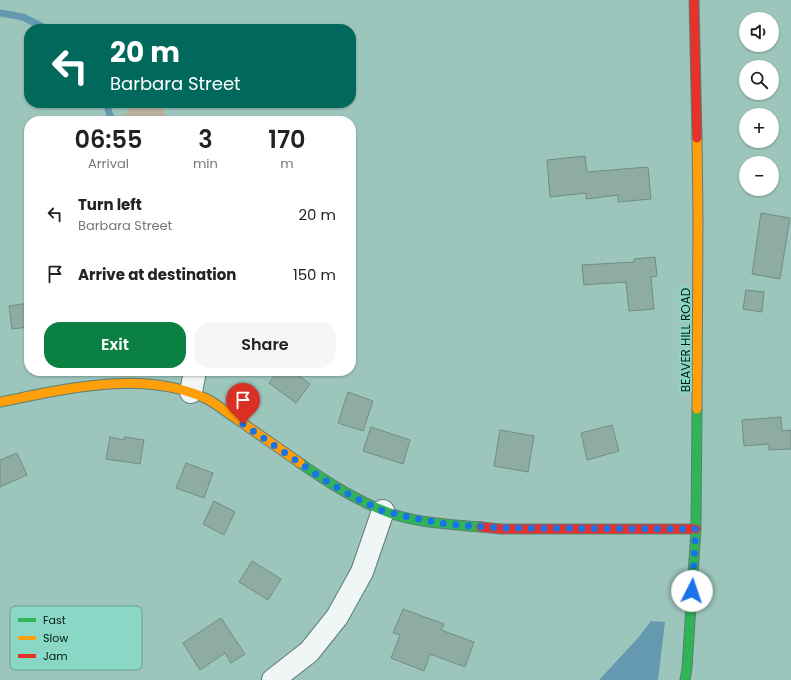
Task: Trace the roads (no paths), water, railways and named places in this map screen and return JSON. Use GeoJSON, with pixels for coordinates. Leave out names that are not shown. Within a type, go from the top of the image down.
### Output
{"type":"FeatureCollection","features":[{"type":"Feature","properties":{"kind":"street","name":"BEAVER HILL ROAD"},"geometry":{"type":"LineString","coordinates":[[685,680],[696,529],[698,218],[694,0]]}},
{"type":"Feature","properties":{"kind":"street"},"geometry":{"type":"LineString","coordinates":[[191,392],[194,376]]}},
{"type":"Feature","properties":{"kind":"street"},"geometry":{"type":"LineString","coordinates":[[0,402],[50,392],[110,385],[142,384],[167,386],[191,392],[209,400],[327,482],[355,498],[383,511],[446,524],[501,528],[696,529]]}},
{"type":"Feature","properties":{"kind":"street"},"geometry":{"type":"LineString","coordinates":[[273,680],[309,652],[338,617],[362,572],[383,511]]}},
{"type":"Feature","properties":{"kind":"water"},"geometry":{"type":"Polygon","coordinates":[[[651,621],[665,622],[658,680],[599,680],[638,638],[651,621]]]}},
{"type":"Feature","properties":{"kind":"waterway"},"geometry":{"type":"LineString","coordinates":[[0,13],[23,17],[37,24]]}},
{"type":"Feature","properties":{"kind":"waterway"},"geometry":{"type":"LineString","coordinates":[[108,108],[110,116]]}}]}
